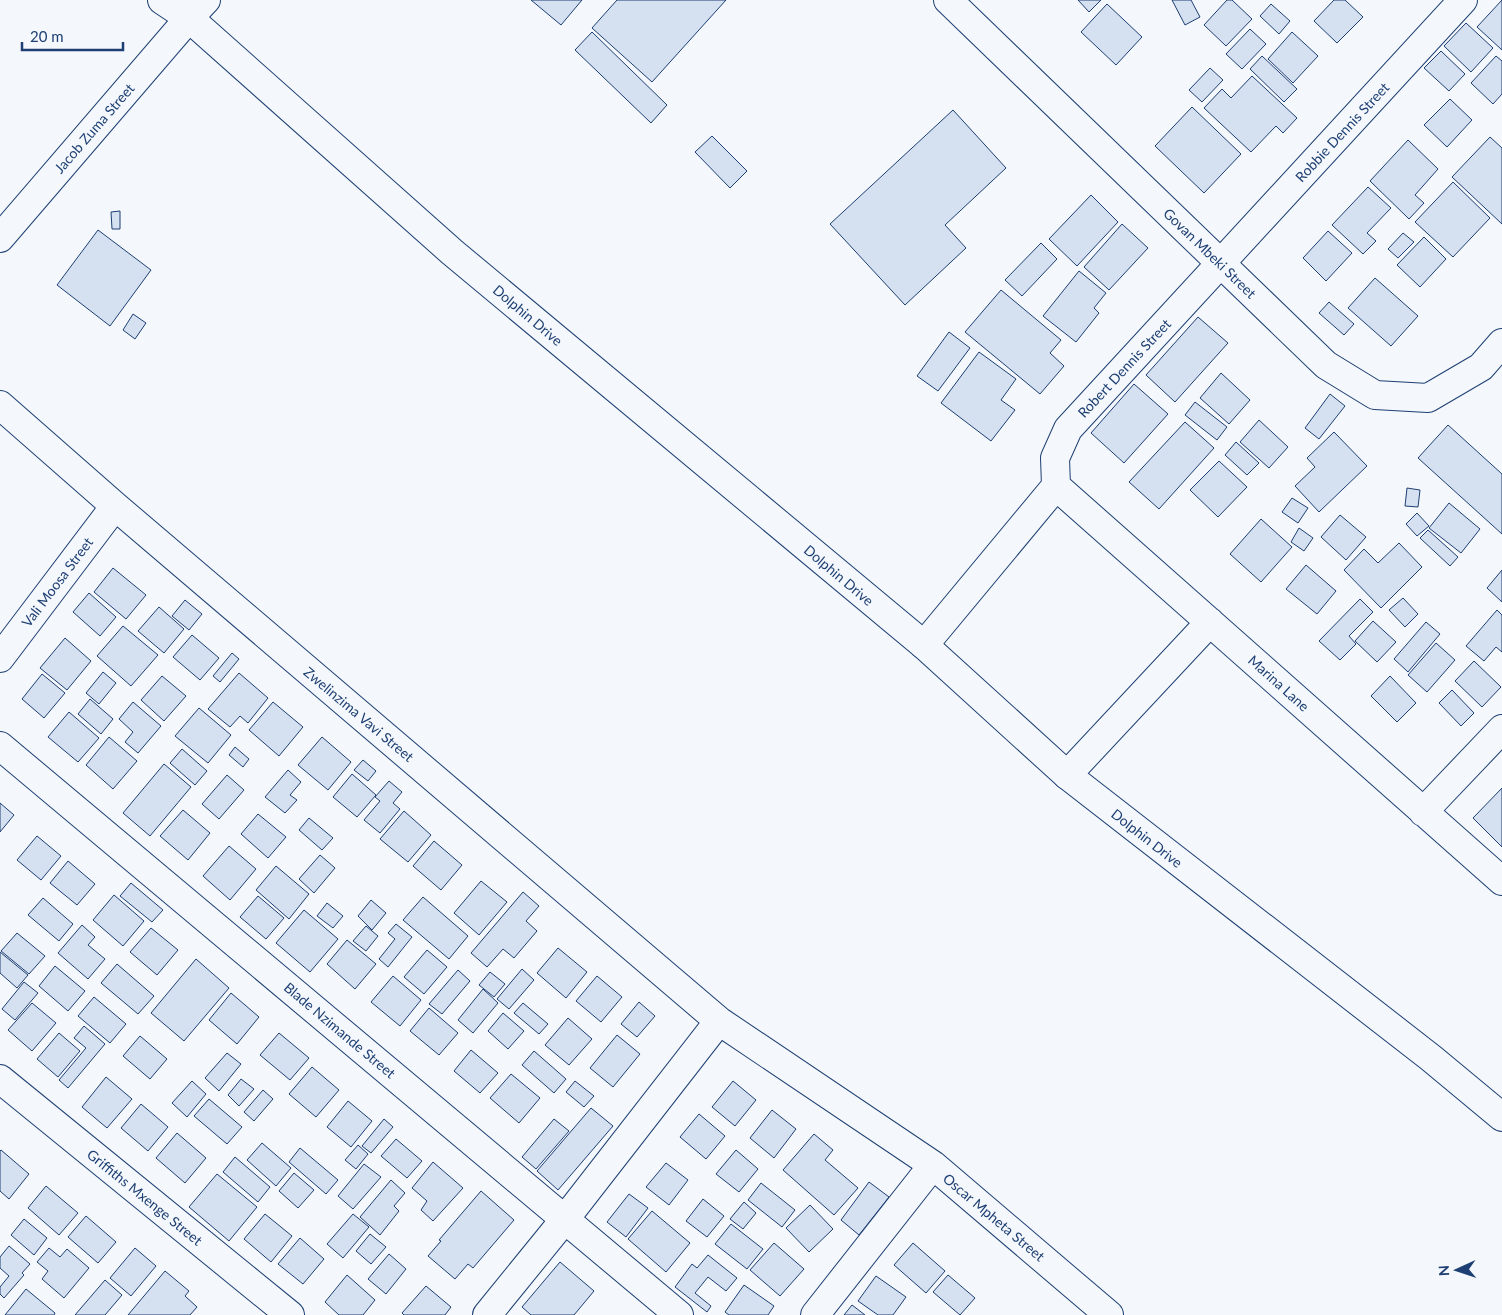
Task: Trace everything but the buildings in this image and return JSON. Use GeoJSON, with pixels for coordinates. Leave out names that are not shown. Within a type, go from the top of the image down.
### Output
{"type":"FeatureCollection","features":[{"type":"Feature","properties":{"kind":"street","name":"Dolphin Drive"},"geometry":{"type":"LineString","coordinates":[[162,0],[197,9],[452,252],[924,646],[1067,775],[1500,1112]]}},
{"type":"Feature","properties":{"kind":"street","name":"Govan Mbeki Street"},"geometry":{"type":"LineString","coordinates":[[948,0],[1326,365],[1375,395],[1428,398],[1481,367],[1502,343]]}},
{"type":"Feature","properties":{"kind":"street","name":"Robbie Dennis Street"},"geometry":{"type":"LineString","coordinates":[[1220,263],[1463,0]]}},
{"type":"Feature","properties":{"kind":"street","name":"Jacob Zuma Street"},"geometry":{"type":"LineString","coordinates":[[0,238],[197,9]]}},
{"type":"Feature","properties":{"kind":"street","name":"Robert Dennis Street"},"geometry":{"type":"LineString","coordinates":[[1056,486],[1055,458],[1068,429],[1220,263]]}},
{"type":"Feature","properties":{"kind":"street","name":"Zwelinzima Vavi Street"},"geometry":{"type":"LineString","coordinates":[[0,405],[115,506],[720,1021],[934,1166]]}},
{"type":"Feature","properties":{"kind":"street"},"geometry":{"type":"LineString","coordinates":[[924,646],[1056,486]]}},
{"type":"Feature","properties":{"kind":"street","name":"Marina Lane"},"geometry":{"type":"LineString","coordinates":[[1056,486],[1502,881]]}},
{"type":"Feature","properties":{"kind":"street","name":"Vali Moosa Street"},"geometry":{"type":"LineString","coordinates":[[0,658],[115,506]]}},
{"type":"Feature","properties":{"kind":"street"},"geometry":{"type":"LineString","coordinates":[[1067,775],[1210,622]]}},
{"type":"Feature","properties":{"kind":"street"},"geometry":{"type":"LineString","coordinates":[[1423,812],[1502,729]]}},
{"type":"Feature","properties":{"kind":"street","name":"Blade Nzimande Street"},"geometry":{"type":"LineString","coordinates":[[0,746],[678,1315]]}},
{"type":"Feature","properties":{"kind":"street"},"geometry":{"type":"LineString","coordinates":[[486,1315],[565,1219],[720,1021]]}},
{"type":"Feature","properties":{"kind":"street","name":"Griffiths Mxenge Street"},"geometry":{"type":"LineString","coordinates":[[0,1079],[290,1315]]}},
{"type":"Feature","properties":{"kind":"street","name":"Oscar Mpheta Street"},"geometry":{"type":"LineString","coordinates":[[815,1315],[934,1166],[1109,1315]]}}]}
